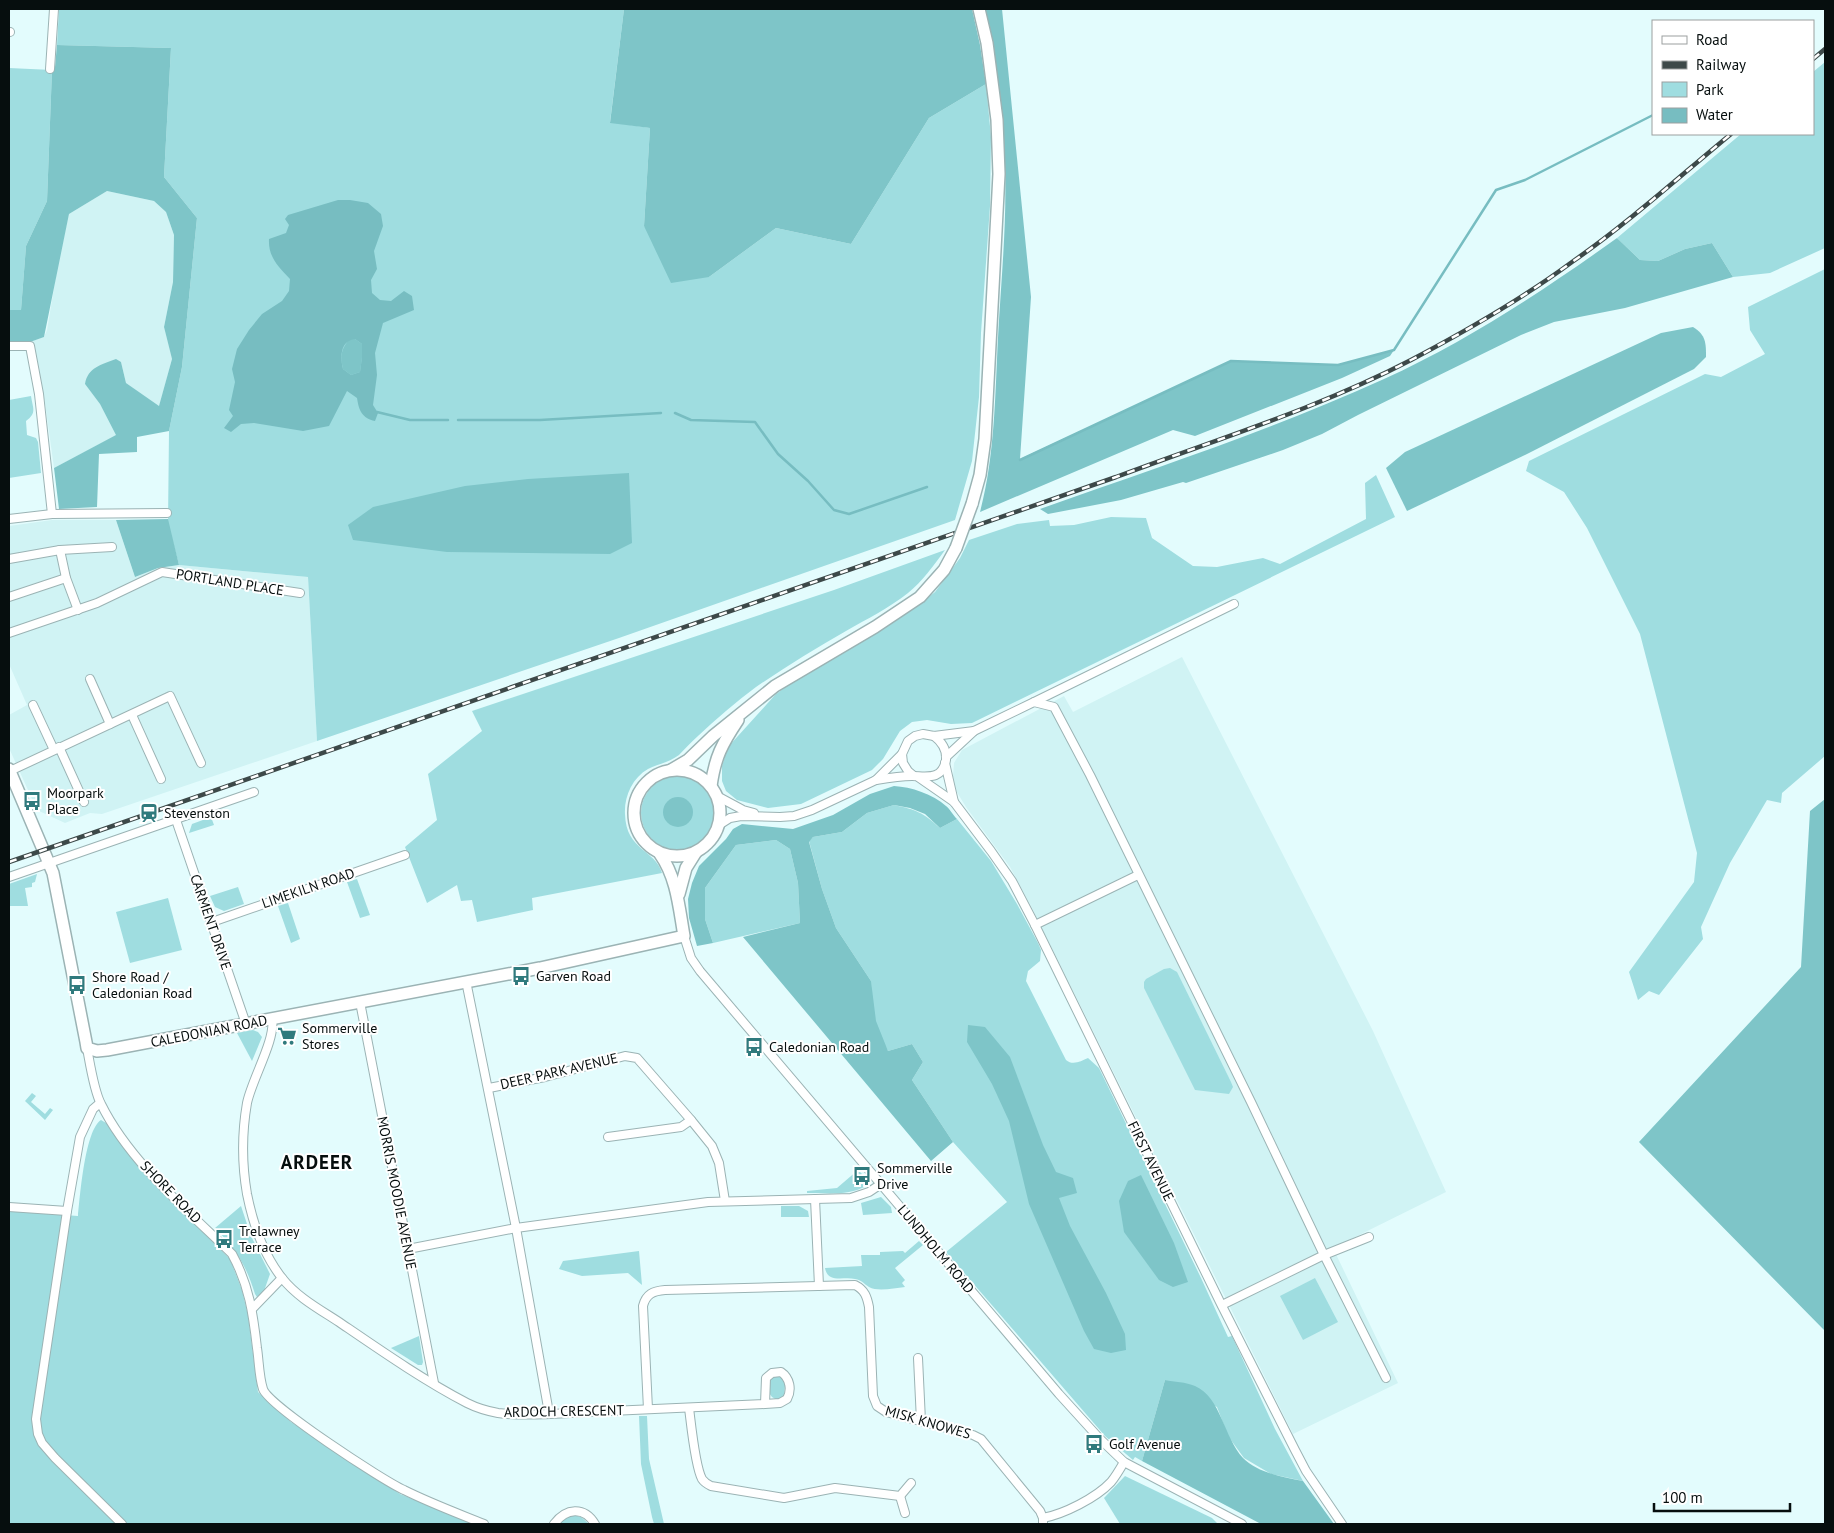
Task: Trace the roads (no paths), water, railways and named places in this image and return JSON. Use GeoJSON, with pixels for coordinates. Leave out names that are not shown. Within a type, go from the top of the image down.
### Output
{"type":"FeatureCollection","features":[{"type":"Feature","properties":{"kind":"main road"},"geometry":{"type":"LineString","coordinates":[[744,710],[715,761],[714,791],[721,810],[719,826],[714,836],[706,846],[684,856],[672,857],[660,854],[648,846],[639,835],[634,822],[634,808],[638,794],[646,782],[658,774],[671,770],[688,760],[713,736],[744,710],[775,686],[875,627],[920,597],[944,570],[956,548],[980,475],[985,439],[999,174],[997,120],[987,43],[979,9]]}},
{"type":"Feature","properties":{"kind":"main road","name":"SHORE ROAD"},"geometry":{"type":"LineString","coordinates":[[9,770],[53,873],[87,1048]]}},
{"type":"Feature","properties":{"kind":"main road"},"geometry":{"type":"LineString","coordinates":[[671,770],[686,770],[700,776],[714,791]]}},
{"type":"Feature","properties":{"kind":"main road"},"geometry":{"type":"LineString","coordinates":[[678,899],[682,880],[696,852]]}},
{"type":"Feature","properties":{"kind":"main road","name":"LUNDHOLM ROAD"},"geometry":{"type":"LineString","coordinates":[[660,854],[668,864],[678,899],[684,936]]}},
{"type":"Feature","properties":{"kind":"main road","name":"CALEDONIAN ROAD"},"geometry":{"type":"LineString","coordinates":[[87,1048],[97,1051],[107,1050],[246,1024],[540,968],[684,936]]}},
{"type":"Feature","properties":{"kind":"street"},"geometry":{"type":"LineString","coordinates":[[50,69],[54,9]]}},
{"type":"Feature","properties":{"kind":"street"},"geometry":{"type":"LineString","coordinates":[[9,346],[30,346],[40,394],[52,514]]}},
{"type":"Feature","properties":{"kind":"street"},"geometry":{"type":"LineString","coordinates":[[9,519],[52,514],[167,513]]}},
{"type":"Feature","properties":{"kind":"street"},"geometry":{"type":"LineString","coordinates":[[9,559],[60,550],[112,548]]}},
{"type":"Feature","properties":{"kind":"street"},"geometry":{"type":"LineString","coordinates":[[60,550],[66,578],[78,610]]}},
{"type":"Feature","properties":{"kind":"street","name":"PORTLAND PLACE"},"geometry":{"type":"LineString","coordinates":[[9,633],[97,603],[162,572],[300,593]]}},
{"type":"Feature","properties":{"kind":"street"},"geometry":{"type":"LineString","coordinates":[[9,597],[66,578]]}},
{"type":"Feature","properties":{"kind":"street"},"geometry":{"type":"LineString","coordinates":[[714,791],[743,810],[763,815],[794,816],[812,810],[876,780],[902,754],[908,741],[915,736],[923,734],[934,736],[974,731],[1234,604]]}},
{"type":"Feature","properties":{"kind":"street"},"geometry":{"type":"LineString","coordinates":[[90,679],[110,724]]}},
{"type":"Feature","properties":{"kind":"street"},"geometry":{"type":"LineString","coordinates":[[9,770],[170,696],[201,763]]}},
{"type":"Feature","properties":{"kind":"street"},"geometry":{"type":"LineString","coordinates":[[1034,702],[1054,707],[1060,716],[1386,1378]]}},
{"type":"Feature","properties":{"kind":"street"},"geometry":{"type":"LineString","coordinates":[[33,705],[84,802]]}},
{"type":"Feature","properties":{"kind":"street"},"geometry":{"type":"LineString","coordinates":[[132,715],[161,779]]}},
{"type":"Feature","properties":{"kind":"street"},"geometry":{"type":"LineString","coordinates":[[876,780],[928,778],[935,775],[942,770],[946,760],[974,731]]}},
{"type":"Feature","properties":{"kind":"street"},"geometry":{"type":"LineString","coordinates":[[934,736],[945,749],[946,760]]}},
{"type":"Feature","properties":{"kind":"street"},"geometry":{"type":"LineString","coordinates":[[902,754],[903,763],[908,771],[916,777]]}},
{"type":"Feature","properties":{"kind":"street","name":"FIRST AVENUE"},"geometry":{"type":"LineString","coordinates":[[946,760],[954,802]]}},
{"type":"Feature","properties":{"kind":"street","name":"FIRST AVENUE"},"geometry":{"type":"LineString","coordinates":[[916,777],[954,802],[992,851],[1012,882],[1306,1471],[1342,1524]]}},
{"type":"Feature","properties":{"kind":"street"},"geometry":{"type":"LineString","coordinates":[[9,877],[254,792]]}},
{"type":"Feature","properties":{"kind":"street"},"geometry":{"type":"LineString","coordinates":[[719,826],[730,818],[763,815]]}},
{"type":"Feature","properties":{"kind":"street","name":"CARMENT DRIVE"},"geometry":{"type":"LineString","coordinates":[[176,820],[246,1024]]}},
{"type":"Feature","properties":{"kind":"street","name":"LIMEKILN ROAD"},"geometry":{"type":"LineString","coordinates":[[212,922],[405,855]]}},
{"type":"Feature","properties":{"kind":"street"},"geometry":{"type":"LineString","coordinates":[[1035,925],[1138,875]]}},
{"type":"Feature","properties":{"kind":"street","name":"LUNDHOLM ROAD"},"geometry":{"type":"LineString","coordinates":[[684,936],[691,958],[700,972],[1098,1438],[1124,1462],[1237,1523]]}},
{"type":"Feature","properties":{"kind":"street"},"geometry":{"type":"LineString","coordinates":[[466,981],[516,1228],[549,1413]]}},
{"type":"Feature","properties":{"kind":"street","name":"MORRIS MOODIE AVENUE"},"geometry":{"type":"LineString","coordinates":[[360,1002],[434,1383]]}},
{"type":"Feature","properties":{"kind":"street","name":"ARDOCH CRESCENT"},"geometry":{"type":"LineString","coordinates":[[272,1019],[270,1042],[252,1084],[247,1103],[243,1168],[251,1215],[257,1233],[264,1249],[282,1278],[295,1292],[362,1338],[434,1383],[480,1408],[497,1413],[648,1410],[765,1404],[784,1402],[789,1395],[789,1381],[784,1374],[780,1372],[772,1373],[766,1378],[765,1404]]}},
{"type":"Feature","properties":{"kind":"street","name":"SHORE ROAD"},"geometry":{"type":"LineString","coordinates":[[87,1048],[100,1103],[120,1137],[173,1196],[232,1254],[244,1280],[253,1308]]}},
{"type":"Feature","properties":{"kind":"street","name":"DEER PARK AVENUE"},"geometry":{"type":"LineString","coordinates":[[489,1088],[545,1077],[629,1056],[640,1061],[691,1120],[717,1154],[725,1201]]}},
{"type":"Feature","properties":{"kind":"street"},"geometry":{"type":"LineString","coordinates":[[100,1103],[93,1110],[80,1137],[36,1412],[36,1426],[42,1443],[55,1458],[122,1524]]}},
{"type":"Feature","properties":{"kind":"street"},"geometry":{"type":"LineString","coordinates":[[608,1137],[681,1127],[691,1120]]}},
{"type":"Feature","properties":{"kind":"street"},"geometry":{"type":"LineString","coordinates":[[408,1248],[516,1228],[725,1201],[851,1198],[869,1192],[881,1184]]}},
{"type":"Feature","properties":{"kind":"street"},"geometry":{"type":"LineString","coordinates":[[815,1199],[819,1286]]}},
{"type":"Feature","properties":{"kind":"street"},"geometry":{"type":"LineString","coordinates":[[9,1208],[67,1211]]}},
{"type":"Feature","properties":{"kind":"street"},"geometry":{"type":"LineString","coordinates":[[1222,1305],[1324,1255],[1369,1237]]}},
{"type":"Feature","properties":{"kind":"street"},"geometry":{"type":"LineString","coordinates":[[282,1278],[253,1308],[261,1383],[264,1392],[274,1403],[385,1480],[421,1498],[484,1524]]}},
{"type":"Feature","properties":{"kind":"street","name":"MISK KNOWES"},"geometry":{"type":"LineString","coordinates":[[648,1410],[643,1306],[651,1293],[664,1290],[850,1285],[860,1287],[864,1291],[869,1307],[874,1400],[876,1406],[886,1412],[973,1435],[981,1439],[1040,1511],[1043,1521]]}},
{"type":"Feature","properties":{"kind":"street"},"geometry":{"type":"LineString","coordinates":[[918,1358],[921,1421]]}},
{"type":"Feature","properties":{"kind":"street"},"geometry":{"type":"LineString","coordinates":[[689,1408],[700,1474],[703,1480],[711,1486],[784,1498],[835,1488],[900,1496]]}},
{"type":"Feature","properties":{"kind":"street"},"geometry":{"type":"LineString","coordinates":[[1043,1521],[1067,1510],[1101,1490],[1112,1481],[1124,1462]]}},
{"type":"Feature","properties":{"kind":"street"},"geometry":{"type":"LineString","coordinates":[[900,1496],[911,1483]]}},
{"type":"Feature","properties":{"kind":"street"},"geometry":{"type":"LineString","coordinates":[[900,1496],[905,1512]]}},
{"type":"Feature","properties":{"kind":"street"},"geometry":{"type":"LineString","coordinates":[[554,1524],[565,1514],[577,1511],[587,1514],[595,1524]]}},
{"type":"Feature","properties":{"kind":"water"},"geometry":{"type":"Polygon","coordinates":[[[338,200],[368,203],[381,214],[383,226],[374,251],[377,269],[371,280],[372,293],[380,300],[391,301],[404,291],[412,296],[414,310],[383,323],[375,353],[377,375],[373,405],[378,413],[375,421],[364,416],[360,410],[357,398],[347,391],[329,426],[303,431],[254,423],[241,424],[231,432],[224,428],[233,416],[229,410],[235,382],[232,369],[237,349],[262,314],[282,301],[289,291],[290,279],[272,256],[269,245],[269,239],[286,233],[289,225],[285,219],[288,215],[338,200]],[[355,339],[350,340],[342,350],[343,369],[351,375],[360,372],[362,344],[355,339]]]}},
{"type":"Feature","properties":{"kind":"waterway"},"geometry":{"type":"LineString","coordinates":[[1020,460],[1231,361],[1338,365],[1394,350],[1496,190],[1525,180],[1652,116]]}},
{"type":"Feature","properties":{"kind":"waterway"},"geometry":{"type":"LineString","coordinates":[[377,412],[410,420],[448,420]]}},
{"type":"Feature","properties":{"kind":"waterway"},"geometry":{"type":"LineString","coordinates":[[458,420],[540,420],[661,413]]}},
{"type":"Feature","properties":{"kind":"waterway"},"geometry":{"type":"LineString","coordinates":[[675,413],[691,420],[755,422],[778,454],[808,481],[834,510],[849,514],[927,487]]}},
{"type":"Feature","properties":{"kind":"railway"},"geometry":{"type":"LineString","coordinates":[[1814,58],[1825,49]]}},
{"type":"Feature","properties":{"kind":"railway"},"geometry":{"type":"LineString","coordinates":[[9,862],[1116,477],[1339,394],[1432,349],[1533,289],[1613,232],[1730,135]]}},
{"type":"Feature","properties":{"kind":"place","name":"Moorpark Place"},"geometry":{"type":"Point","coordinates":[32,801]}},
{"type":"Feature","properties":{"kind":"place","name":"Stevenston"},"geometry":{"type":"Point","coordinates":[149,813]}},
{"type":"Feature","properties":{"kind":"place","name":"Garven Road"},"geometry":{"type":"Point","coordinates":[521,976]}},
{"type":"Feature","properties":{"kind":"place","name":"Shore Road / Caledonian Road"},"geometry":{"type":"Point","coordinates":[77,985]}},
{"type":"Feature","properties":{"kind":"place","name":"Sommerville Stores"},"geometry":{"type":"Point","coordinates":[287,1036]}},
{"type":"Feature","properties":{"kind":"place","name":"Caledonian Road"},"geometry":{"type":"Point","coordinates":[754,1047]}},
{"type":"Feature","properties":{"kind":"place","name":"Sommerville Drive"},"geometry":{"type":"Point","coordinates":[862,1176]}},
{"type":"Feature","properties":{"kind":"place","name":"Trelawney Terrace"},"geometry":{"type":"Point","coordinates":[224,1239]}},
{"type":"Feature","properties":{"kind":"place","name":"Golf Avenue"},"geometry":{"type":"Point","coordinates":[1094,1444]}},
{"type":"Feature","properties":{"kind":"district","name":"ARDEER"},"geometry":{"type":"Point","coordinates":[317,1162]}}]}
